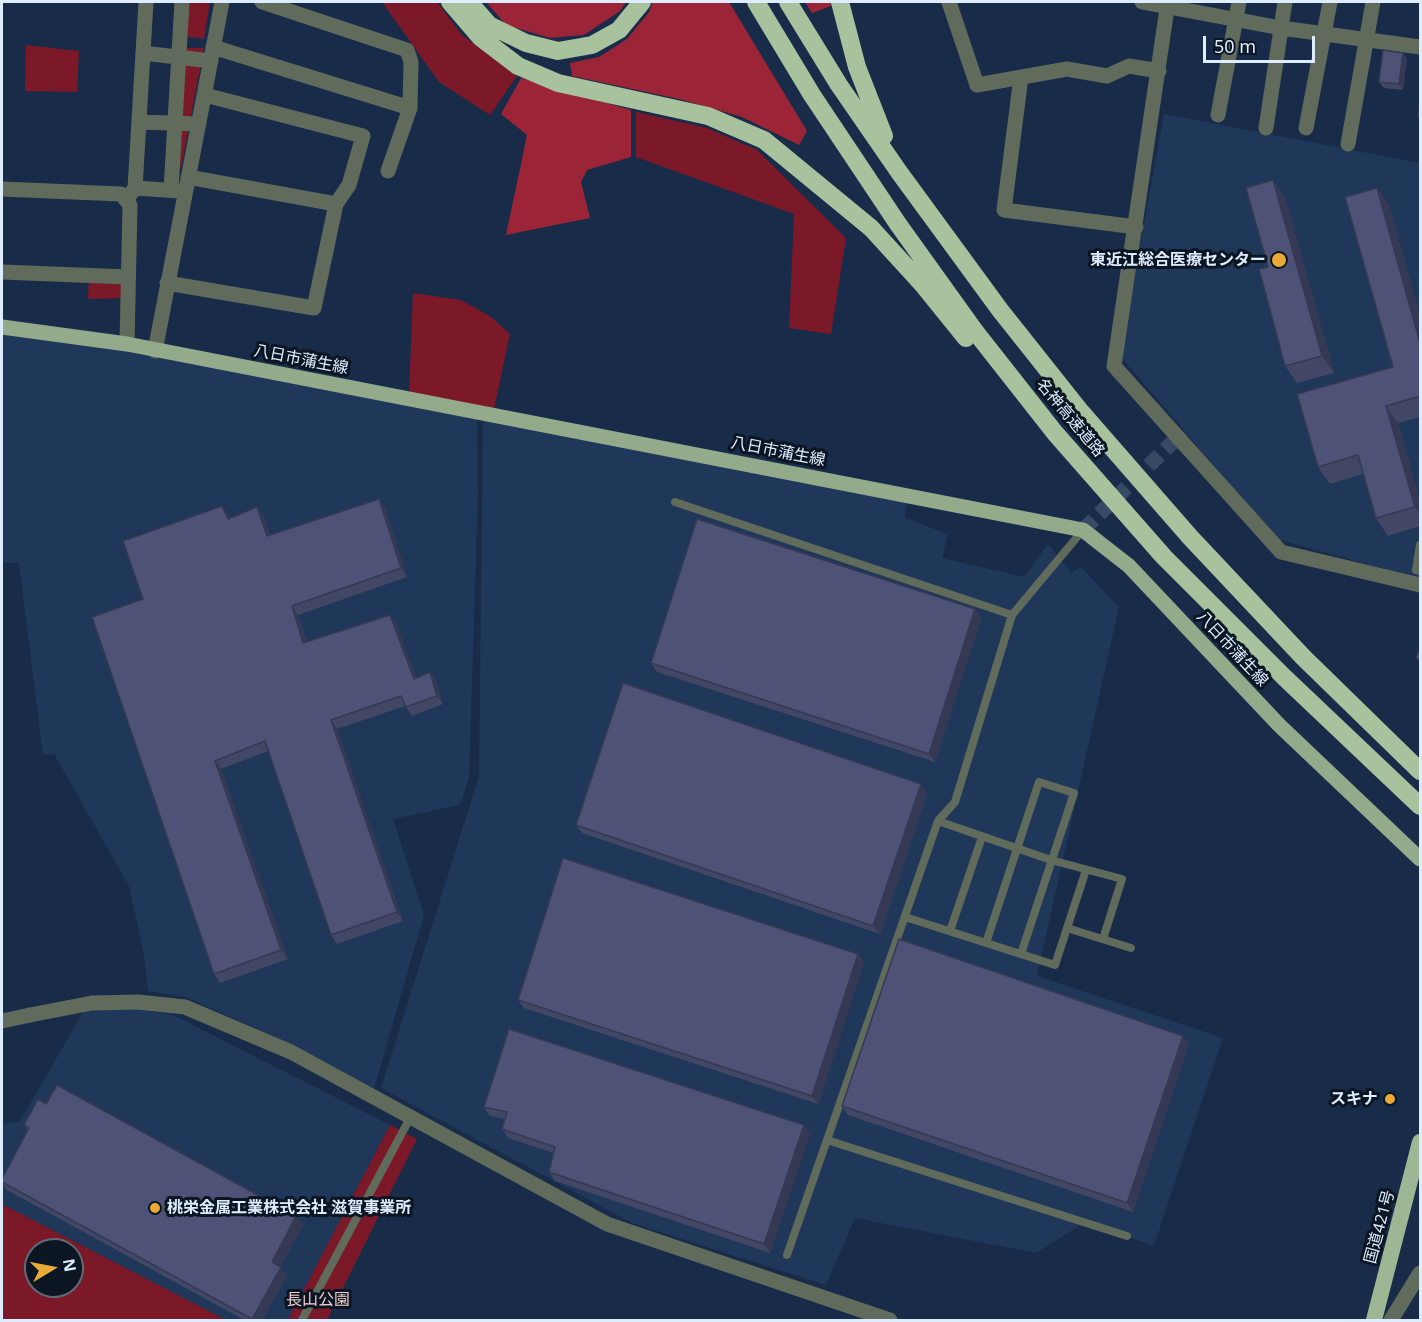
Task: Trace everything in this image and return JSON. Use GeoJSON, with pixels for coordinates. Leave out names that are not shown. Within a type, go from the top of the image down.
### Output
{"type":"FeatureCollection","features":[{"type":"Feature","properties":{"kind":"highway"},"geometry":{"type":"LineString","coordinates":[[450,2],[480,38],[518,66],[558,82],[708,116],[764,140],[871,228],[924,286],[1048,439],[1164,557]]}},
{"type":"Feature","properties":{"kind":"highway"},"geometry":{"type":"LineString","coordinates":[[469,2],[489,26],[526,43],[558,51],[592,45],[619,30],[642,2]]}},
{"type":"Feature","properties":{"kind":"highway","name":"名神高速道路"},"geometry":{"type":"LineString","coordinates":[[756,2],[812,95],[898,224],[974,330],[1055,433],[1164,557],[1284,677],[1420,806]]}},
{"type":"Feature","properties":{"kind":"highway","name":"名神高速道路"},"geometry":{"type":"LineString","coordinates":[[788,2],[839,85],[899,172],[1014,329],[1081,412],[1190,537],[1302,657],[1420,771]]}},
{"type":"Feature","properties":{"kind":"highway"},"geometry":{"type":"LineString","coordinates":[[840,2],[857,67],[899,172]]}},
{"type":"Feature","properties":{"kind":"highway","name":"国道421号"},"geometry":{"type":"LineString","coordinates":[[1374,1320],[1420,1142]]}},
{"type":"Feature","properties":{"kind":"main road","name":"八日市蒲生線"},"geometry":{"type":"LineString","coordinates":[[2,327],[127,345],[1083,530],[1129,566],[1279,725],[1420,860]]}},
{"type":"Feature","properties":{"kind":"street"},"geometry":{"type":"LineString","coordinates":[[127,345],[130,205],[139,122],[146,2]]}},
{"type":"Feature","properties":{"kind":"street"},"geometry":{"type":"LineString","coordinates":[[182,2],[175,123],[182,186]]}},
{"type":"Feature","properties":{"kind":"street"},"geometry":{"type":"LineString","coordinates":[[156,351],[182,186],[199,124],[222,2]]}},
{"type":"Feature","properties":{"kind":"street"},"geometry":{"type":"LineString","coordinates":[[262,2],[407,50],[411,62],[410,108],[388,171]]}},
{"type":"Feature","properties":{"kind":"street"},"geometry":{"type":"LineString","coordinates":[[953,2],[977,85],[1067,69],[1107,76],[1130,66],[1158,71]]}},
{"type":"Feature","properties":{"kind":"street"},"geometry":{"type":"LineString","coordinates":[[1142,2],[1168,4],[1281,28],[1420,47]]}},
{"type":"Feature","properties":{"kind":"street"},"geometry":{"type":"LineString","coordinates":[[1218,115],[1239,2]]}},
{"type":"Feature","properties":{"kind":"street"},"geometry":{"type":"LineString","coordinates":[[1266,128],[1285,2]]}},
{"type":"Feature","properties":{"kind":"street"},"geometry":{"type":"LineString","coordinates":[[1306,128],[1330,2]]}},
{"type":"Feature","properties":{"kind":"street"},"geometry":{"type":"LineString","coordinates":[[1348,144],[1373,2]]}},
{"type":"Feature","properties":{"kind":"street"},"geometry":{"type":"LineString","coordinates":[[1168,4],[1114,366],[1281,552],[1420,585]]}},
{"type":"Feature","properties":{"kind":"street"},"geometry":{"type":"LineString","coordinates":[[143,53],[178,57],[212,54],[410,108]]}},
{"type":"Feature","properties":{"kind":"street"},"geometry":{"type":"LineString","coordinates":[[1021,77],[1004,210],[1136,227]]}},
{"type":"Feature","properties":{"kind":"street"},"geometry":{"type":"LineString","coordinates":[[167,283],[314,308],[336,204],[349,185],[363,136],[205,94]]}},
{"type":"Feature","properties":{"kind":"street"},"geometry":{"type":"LineString","coordinates":[[139,122],[199,124]]}},
{"type":"Feature","properties":{"kind":"street"},"geometry":{"type":"LineString","coordinates":[[2,189],[131,194],[182,186],[336,204]]}},
{"type":"Feature","properties":{"kind":"street"},"geometry":{"type":"LineString","coordinates":[[2,272],[128,276]]}},
{"type":"Feature","properties":{"kind":"street"},"geometry":{"type":"LineString","coordinates":[[2,1021],[92,1003],[138,1002],[185,1007],[291,1052],[607,1224],[890,1320]]}},
{"type":"Feature","properties":{"kind":"street"},"geometry":{"type":"LineString","coordinates":[[1391,1320],[1420,1273]]}},
{"type":"Feature","properties":{"kind":"lane"},"geometry":{"type":"LineString","coordinates":[[675,502],[1012,615]]}},
{"type":"Feature","properties":{"kind":"lane"},"geometry":{"type":"LineString","coordinates":[[787,1255],[938,822],[955,802],[1012,615],[1083,530]]}},
{"type":"Feature","properties":{"kind":"lane"},"geometry":{"type":"LineString","coordinates":[[1420,545],[1416,570],[1420,571]]}},
{"type":"Feature","properties":{"kind":"lane"},"geometry":{"type":"LineString","coordinates":[[986,943],[1039,782],[1074,793],[1021,954]]}},
{"type":"Feature","properties":{"kind":"lane"},"geometry":{"type":"LineString","coordinates":[[938,822],[1051,860],[1122,879],[1103,939]]}},
{"type":"Feature","properties":{"kind":"lane"},"geometry":{"type":"LineString","coordinates":[[950,932],[982,837]]}},
{"type":"Feature","properties":{"kind":"lane"},"geometry":{"type":"LineString","coordinates":[[905,917],[1055,965],[1086,870]]}},
{"type":"Feature","properties":{"kind":"lane"},"geometry":{"type":"LineString","coordinates":[[1067,928],[1131,948]]}},
{"type":"Feature","properties":{"kind":"lane"},"geometry":{"type":"LineString","coordinates":[[302,1320],[410,1118]]}},
{"type":"Feature","properties":{"kind":"lane"},"geometry":{"type":"LineString","coordinates":[[827,1140],[1127,1236]]}},
{"type":"Feature","properties":{"kind":"shaded area"},"geometry":{"type":"Polygon","coordinates":[[[486,2],[626,2],[620,11],[584,35],[550,38],[506,25],[486,2]]]}},
{"type":"Feature","properties":{"kind":"shaded area"},"geometry":{"type":"Polygon","coordinates":[[[653,2],[729,2],[807,131],[799,145],[742,117],[679,99],[572,76],[570,63],[599,57],[627,39],[649,12],[653,2]]]}},
{"type":"Feature","properties":{"kind":"shaded area"},"geometry":{"type":"Polygon","coordinates":[[[805,2],[830,2],[831,6],[812,13],[805,2]]]}},
{"type":"Feature","properties":{"kind":"shaded area"},"geometry":{"type":"Polygon","coordinates":[[[521,78],[631,110],[631,157],[587,170],[581,182],[590,218],[506,235],[527,135],[501,114],[521,78]]]}},
{"type":"Feature","properties":{"kind":"shaded area","name":"東近江総合医療センター"},"geometry":{"type":"Polygon","coordinates":[[[1164,114],[1420,163],[1420,579],[1277,539],[1120,356],[1164,114]]]}},
{"type":"Feature","properties":{"kind":"shaded area"},"geometry":{"type":"Polygon","coordinates":[[[2,327],[477,416],[478,494],[469,778],[460,805],[393,819],[424,915],[374,1089],[278,1038],[185,997],[148,991],[144,954],[129,886],[54,754],[43,755],[19,563],[2,563],[2,327]]]}},
{"type":"Feature","properties":{"kind":"shaded area"},"geometry":{"type":"Polygon","coordinates":[[[483,414],[908,492],[905,518],[948,534],[942,558],[1024,577],[1048,544],[1072,573],[1081,567],[1119,607],[1037,976],[1223,1038],[1154,1246],[1085,1222],[1036,1253],[855,1218],[826,1285],[632,1223],[381,1088],[479,776],[483,414]]]}},
{"type":"Feature","properties":{"kind":"shaded area"},"geometry":{"type":"Polygon","coordinates":[[[85,1009],[133,1009],[171,1014],[390,1125],[288,1320],[226,1320],[84,1246],[84,1238],[68,1238],[2,1204],[2,1124],[20,1121],[85,1009]]]}},
{"type":"Feature","properties":{"kind":"green space"},"geometry":{"type":"Polygon","coordinates":[[[188,2],[210,2],[204,39],[185,36],[188,2]]]}},
{"type":"Feature","properties":{"kind":"green space"},"geometry":{"type":"Polygon","coordinates":[[[382,2],[437,2],[462,35],[517,76],[490,115],[439,82],[382,2]]]}},
{"type":"Feature","properties":{"kind":"green space"},"geometry":{"type":"Polygon","coordinates":[[[26,45],[79,51],[77,92],[25,91],[26,45]]]}},
{"type":"Feature","properties":{"kind":"green space"},"geometry":{"type":"Polygon","coordinates":[[[184,48],[204,48],[181,168],[176,171],[184,48]]]}},
{"type":"Feature","properties":{"kind":"green space"},"geometry":{"type":"Polygon","coordinates":[[[636,112],[707,128],[757,150],[846,238],[831,334],[789,328],[794,214],[636,157],[636,112]]]}},
{"type":"Feature","properties":{"kind":"green space"},"geometry":{"type":"Polygon","coordinates":[[[126,273],[124,298],[88,299],[89,276],[126,273]]]}},
{"type":"Feature","properties":{"kind":"green space"},"geometry":{"type":"Polygon","coordinates":[[[413,293],[461,300],[491,317],[510,334],[494,409],[409,395],[413,293]]]}},
{"type":"Feature","properties":{"kind":"green space","name":"長山公園"},"geometry":{"type":"Polygon","coordinates":[[[390,1125],[417,1139],[327,1320],[288,1320],[390,1125]]]}},
{"type":"Feature","properties":{"kind":"green space"},"geometry":{"type":"Polygon","coordinates":[[[2,1204],[68,1238],[24,1238],[24,1298],[84,1298],[84,1246],[226,1320],[2,1320],[2,1204]]]}},
{"type":"Feature","properties":{"kind":"building"},"geometry":{"type":"Polygon","coordinates":[[[1383,50],[1403,53],[1399,84],[1379,82],[1383,50]]]}},
{"type":"Feature","properties":{"kind":"building"},"geometry":{"type":"Polygon","coordinates":[[[1273,180],[1322,356],[1285,366],[1259,269],[1268,267],[1246,188],[1273,180]]]}},
{"type":"Feature","properties":{"kind":"building"},"geometry":{"type":"Polygon","coordinates":[[[1377,188],[1420,343],[1420,396],[1386,406],[1415,507],[1376,518],[1358,455],[1318,467],[1297,394],[1393,367],[1345,197],[1377,188]]]}},
{"type":"Feature","properties":{"kind":"building"},"geometry":{"type":"Polygon","coordinates":[[[379,499],[401,568],[292,606],[303,643],[390,615],[414,679],[430,672],[437,696],[406,707],[401,696],[331,720],[397,912],[331,935],[265,741],[215,761],[281,950],[214,974],[92,617],[143,599],[123,541],[222,506],[228,519],[257,507],[267,536],[379,499]]]}},
{"type":"Feature","properties":{"kind":"building"},"geometry":{"type":"Polygon","coordinates":[[[697,519],[975,609],[929,754],[651,663],[697,519]]]}},
{"type":"Feature","properties":{"kind":"building"},"geometry":{"type":"Polygon","coordinates":[[[1420,648],[1420,660],[1416,658],[1420,648]]]}},
{"type":"Feature","properties":{"kind":"building"},"geometry":{"type":"Polygon","coordinates":[[[623,683],[921,784],[873,926],[576,825],[623,683]]]}},
{"type":"Feature","properties":{"kind":"building"},"geometry":{"type":"Polygon","coordinates":[[[563,858],[858,954],[812,1096],[518,1000],[563,858]]]}},
{"type":"Feature","properties":{"kind":"building"},"geometry":{"type":"Polygon","coordinates":[[[899,939],[1183,1036],[1127,1203],[842,1106],[899,939]]]}},
{"type":"Feature","properties":{"kind":"building"},"geometry":{"type":"Polygon","coordinates":[[[509,1029],[804,1125],[764,1244],[549,1172],[555,1147],[502,1129],[507,1112],[484,1107],[509,1029]]]}},
{"type":"Feature","properties":{"kind":"building","name":"桃栄金属工業株式会社 滋賀事業所"},"geometry":{"type":"Polygon","coordinates":[[[57,1085],[296,1216],[272,1262],[281,1267],[252,1319],[2,1182],[29,1128],[24,1125],[38,1099],[46,1104],[57,1085]]]}},
{"type":"Feature","properties":{"kind":"tunnel"},"geometry":{"type":"LineString","coordinates":[[1083,530],[1178,437]]}},
{"type":"Feature","properties":{"kind":"place","name":"東近江総合医療センター"},"geometry":{"type":"Point","coordinates":[1279,260]}},
{"type":"Feature","properties":{"kind":"place","name":"スキナ"},"geometry":{"type":"Point","coordinates":[1390,1099]}},
{"type":"Feature","properties":{"kind":"place","name":"桃栄金属工業株式会社 滋賀事業所"},"geometry":{"type":"Point","coordinates":[155,1208]}}]}
